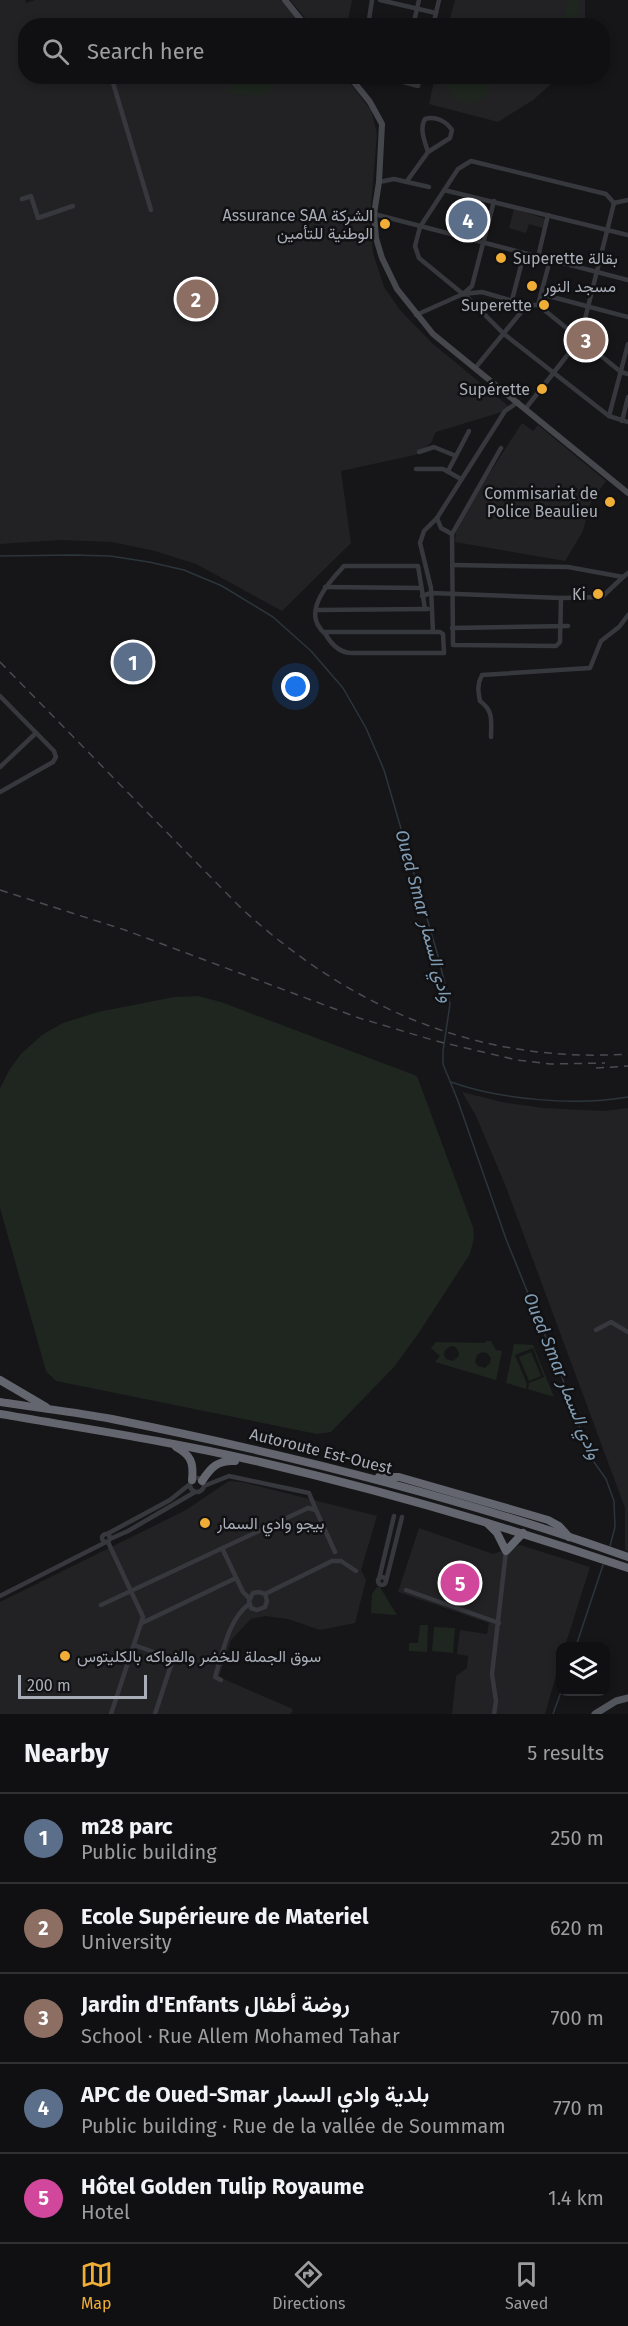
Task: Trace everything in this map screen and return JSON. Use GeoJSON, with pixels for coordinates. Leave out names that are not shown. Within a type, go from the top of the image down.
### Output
{"type":"FeatureCollection","features":[{"type":"Feature","properties":{"kind":"highway"},"geometry":{"type":"LineString","coordinates":[[0,1380],[52,1410]]}},
{"type":"Feature","properties":{"kind":"highway","name":"Autoroute Est-Ouest"},"geometry":{"type":"LineString","coordinates":[[0,1402],[109,1419],[278,1455],[461,1503],[626,1557]]}},
{"type":"Feature","properties":{"kind":"highway","name":"Autoroute Est-Ouest"},"geometry":{"type":"LineString","coordinates":[[0,1414],[147,1439],[260,1462],[356,1485],[523,1533],[624,1567]]}},
{"type":"Feature","properties":{"kind":"highway"},"geometry":{"type":"LineString","coordinates":[[147,1439],[177,1448],[189,1456],[192,1464],[191,1482]]}},
{"type":"Feature","properties":{"kind":"highway"},"geometry":{"type":"LineString","coordinates":[[203,1483],[210,1468],[220,1462],[260,1462]]}},
{"type":"Feature","properties":{"kind":"highway"},"geometry":{"type":"LineString","coordinates":[[486,1522],[497,1533],[506,1551],[523,1533]]}},
{"type":"Feature","properties":{"kind":"main road"},"geometry":{"type":"LineString","coordinates":[[285,0],[300,18]]}},
{"type":"Feature","properties":{"kind":"main road"},"geometry":{"type":"LineString","coordinates":[[355,84],[370,102],[382,124],[379,182],[374,214],[376,238],[382,258],[397,289],[433,334],[628,493]]}},
{"type":"Feature","properties":{"kind":"main road"},"geometry":{"type":"LineString","coordinates":[[595,1714],[616,1701],[628,1698]]}},
{"type":"Feature","properties":{"kind":"street"},"geometry":{"type":"LineString","coordinates":[[369,18],[372,0]]}},
{"type":"Feature","properties":{"kind":"street"},"geometry":{"type":"LineString","coordinates":[[380,0],[436,13]]}},
{"type":"Feature","properties":{"kind":"street"},"geometry":{"type":"LineString","coordinates":[[415,18],[419,0]]}},
{"type":"Feature","properties":{"kind":"street"},"geometry":{"type":"LineString","coordinates":[[435,18],[439,0]]}},
{"type":"Feature","properties":{"kind":"street"},"geometry":{"type":"LineString","coordinates":[[113,84],[151,210]]}},
{"type":"Feature","properties":{"kind":"street"},"geometry":{"type":"LineString","coordinates":[[407,182],[428,152],[450,138],[452,130],[447,123],[436,119],[425,119],[422,132],[428,152]]}},
{"type":"Feature","properties":{"kind":"street"},"geometry":{"type":"LineString","coordinates":[[614,203],[606,194],[471,161],[458,168],[420,227],[416,246],[419,258],[463,294],[504,334],[609,416],[625,422],[628,397]]}},
{"type":"Feature","properties":{"kind":"street"},"geometry":{"type":"LineString","coordinates":[[379,182],[394,179],[429,188]]}},
{"type":"Feature","properties":{"kind":"street"},"geometry":{"type":"LineString","coordinates":[[444,190],[628,235]]}},
{"type":"Feature","properties":{"kind":"street"},"geometry":{"type":"LineString","coordinates":[[22,199],[31,196],[38,218],[73,206]]}},
{"type":"Feature","properties":{"kind":"street"},"geometry":{"type":"LineString","coordinates":[[614,203],[628,200]]}},
{"type":"Feature","properties":{"kind":"street"},"geometry":{"type":"LineString","coordinates":[[416,315],[463,294],[472,286],[494,201]]}},
{"type":"Feature","properties":{"kind":"street"},"geometry":{"type":"LineString","coordinates":[[526,408],[580,339],[614,203]]}},
{"type":"Feature","properties":{"kind":"street"},"geometry":{"type":"LineString","coordinates":[[374,214],[628,280]]}},
{"type":"Feature","properties":{"kind":"street"},"geometry":{"type":"LineString","coordinates":[[538,257],[548,215]]}},
{"type":"Feature","properties":{"kind":"street"},"geometry":{"type":"LineString","coordinates":[[512,300],[524,254]]}},
{"type":"Feature","properties":{"kind":"street"},"geometry":{"type":"LineString","coordinates":[[538,305],[550,260]]}},
{"type":"Feature","properties":{"kind":"street"},"geometry":{"type":"LineString","coordinates":[[463,294],[482,292],[527,305],[538,305],[621,372],[628,374]]}},
{"type":"Feature","properties":{"kind":"street"},"geometry":{"type":"LineString","coordinates":[[541,294],[628,317]]}},
{"type":"Feature","properties":{"kind":"street"},"geometry":{"type":"LineString","coordinates":[[476,367],[527,305]]}},
{"type":"Feature","properties":{"kind":"street"},"geometry":{"type":"LineString","coordinates":[[609,416],[628,344]]}},
{"type":"Feature","properties":{"kind":"street"},"geometry":{"type":"LineString","coordinates":[[434,632],[431,593],[420,543],[424,531],[437,518],[505,411],[519,402]]}},
{"type":"Feature","properties":{"kind":"street"},"geometry":{"type":"LineString","coordinates":[[448,471],[469,430]]}},
{"type":"Feature","properties":{"kind":"street"},"geometry":{"type":"LineString","coordinates":[[419,452],[434,447],[456,456]]}},
{"type":"Feature","properties":{"kind":"street"},"geometry":{"type":"LineString","coordinates":[[501,448],[464,508],[452,534],[452,642],[455,646],[556,646],[560,642],[561,598]]}},
{"type":"Feature","properties":{"kind":"street"},"geometry":{"type":"LineString","coordinates":[[416,469],[436,468],[448,471],[461,479]]}},
{"type":"Feature","properties":{"kind":"street"},"geometry":{"type":"LineString","coordinates":[[437,518],[441,528],[452,534]]}},
{"type":"Feature","properties":{"kind":"street"},"geometry":{"type":"LineString","coordinates":[[452,565],[568,567],[626,575]]}},
{"type":"Feature","properties":{"kind":"street"},"geometry":{"type":"LineString","coordinates":[[324,632],[440,632],[443,634],[444,653],[346,653],[334,645],[320,628],[316,621],[317,610],[325,587],[344,566],[417,566],[425,609]]}},
{"type":"Feature","properties":{"kind":"street"},"geometry":{"type":"LineString","coordinates":[[422,596],[431,593],[561,598],[602,597],[626,575]]}},
{"type":"Feature","properties":{"kind":"street"},"geometry":{"type":"LineString","coordinates":[[325,587],[421,588]]}},
{"type":"Feature","properties":{"kind":"street"},"geometry":{"type":"LineString","coordinates":[[317,610],[432,609]]}},
{"type":"Feature","properties":{"kind":"street"},"geometry":{"type":"LineString","coordinates":[[490,737],[491,714],[489,708],[480,701],[478,693],[479,680],[482,675],[590,668],[601,641],[619,627],[628,615]]}},
{"type":"Feature","properties":{"kind":"street"},"geometry":{"type":"LineString","coordinates":[[452,628],[568,626]]}},
{"type":"Feature","properties":{"kind":"street"},"geometry":{"type":"LineString","coordinates":[[0,792],[55,759],[54,752],[1,699]]}},
{"type":"Feature","properties":{"kind":"street"},"geometry":{"type":"LineString","coordinates":[[0,767],[36,733]]}},
{"type":"Feature","properties":{"kind":"street"},"geometry":{"type":"LineString","coordinates":[[596,1330],[611,1322],[628,1332]]}},
{"type":"Feature","properties":{"kind":"street"},"geometry":{"type":"LineString","coordinates":[[203,1483],[223,1477],[238,1477],[309,1493],[335,1552]]}},
{"type":"Feature","properties":{"kind":"street"},"geometry":{"type":"LineString","coordinates":[[0,1596],[89,1550],[170,1500],[198,1478],[203,1483]]}},
{"type":"Feature","properties":{"kind":"street"},"geometry":{"type":"LineString","coordinates":[[191,1482],[191,1490],[195,1492]]}},
{"type":"Feature","properties":{"kind":"street"},"geometry":{"type":"LineString","coordinates":[[106,1539],[128,1531],[195,1492],[201,1491],[203,1483]]}},
{"type":"Feature","properties":{"kind":"street"},"geometry":{"type":"LineString","coordinates":[[101,1605],[308,1508],[316,1510]]}},
{"type":"Feature","properties":{"kind":"street"},"geometry":{"type":"LineString","coordinates":[[394,1515],[379,1579],[382,1584],[386,1581],[402,1517]]}},
{"type":"Feature","properties":{"kind":"street"},"geometry":{"type":"LineString","coordinates":[[106,1539],[141,1611],[142,1623],[111,1714]]}},
{"type":"Feature","properties":{"kind":"street"},"geometry":{"type":"LineString","coordinates":[[222,1548],[254,1610],[262,1609],[267,1601],[265,1594]]}},
{"type":"Feature","properties":{"kind":"street"},"geometry":{"type":"LineString","coordinates":[[495,1714],[496,1701],[492,1674],[506,1551]]}},
{"type":"Feature","properties":{"kind":"street"},"geometry":{"type":"LineString","coordinates":[[249,1598],[256,1592],[265,1594],[332,1562],[341,1561],[356,1571]]}},
{"type":"Feature","properties":{"kind":"street"},"geometry":{"type":"LineString","coordinates":[[142,1623],[236,1578]]}},
{"type":"Feature","properties":{"kind":"street"},"geometry":{"type":"LineString","coordinates":[[406,1590],[499,1623]]}},
{"type":"Feature","properties":{"kind":"street"},"geometry":{"type":"LineString","coordinates":[[221,1680],[215,1677],[229,1635],[240,1611],[249,1604]]}},
{"type":"Feature","properties":{"kind":"street"},"geometry":{"type":"LineString","coordinates":[[134,1645],[174,1659],[155,1714]]}},
{"type":"Feature","properties":{"kind":"shaded area"},"geometry":{"type":"Polygon","coordinates":[[[0,0],[25,0],[26,3],[35,0],[281,0],[296,18],[18,18],[18,84],[351,84],[371,110],[377,134],[370,219],[373,253],[384,287],[400,310],[432,343],[512,409],[436,432],[431,443],[415,455],[341,471],[351,543],[282,611],[196,564],[155,551],[112,542],[60,540],[0,544],[0,0]]]}},
{"type":"Feature","properties":{"kind":"shaded area"},"geometry":{"type":"Polygon","coordinates":[[[290,0],[352,0],[348,18],[305,18],[290,0]]]}},
{"type":"Feature","properties":{"kind":"shaded area"},"geometry":{"type":"Polygon","coordinates":[[[455,0],[585,0],[585,18],[450,18],[455,0]]]}},
{"type":"Feature","properties":{"kind":"shaded area"},"geometry":{"type":"Polygon","coordinates":[[[568,0],[580,1],[576,18],[564,18],[568,0]]]}},
{"type":"Feature","properties":{"kind":"shaded area"},"geometry":{"type":"Polygon","coordinates":[[[229,84],[276,84],[263,96],[228,94],[229,84]]]}},
{"type":"Feature","properties":{"kind":"shaded area"},"geometry":{"type":"Polygon","coordinates":[[[433,84],[551,84],[533,100],[498,122],[429,104],[433,84]]]}},
{"type":"Feature","properties":{"kind":"shaded area"},"geometry":{"type":"Polygon","coordinates":[[[446,84],[490,84],[482,99],[468,104],[457,100],[446,84]]]}},
{"type":"Feature","properties":{"kind":"shaded area"},"geometry":{"type":"Polygon","coordinates":[[[514,209],[546,219],[543,228],[529,224],[526,233],[509,228],[514,209]]]}},
{"type":"Feature","properties":{"kind":"shaded area"},"geometry":{"type":"Polygon","coordinates":[[[522,423],[533,431],[538,425],[606,481],[591,502],[583,531],[565,561],[455,542],[456,531],[465,511],[522,423]]]}},
{"type":"Feature","properties":{"kind":"shaded area"},"geometry":{"type":"Polygon","coordinates":[[[198,996],[221,1002],[417,1076],[473,1227],[474,1238],[470,1254],[418,1334],[394,1367],[331,1432],[317,1434],[56,1381],[46,1371],[0,1208],[0,1088],[21,1054],[42,1035],[63,1023],[98,1012],[174,997],[198,996]]]}},
{"type":"Feature","properties":{"kind":"shaded area"},"geometry":{"type":"Polygon","coordinates":[[[462,1092],[502,1102],[543,1108],[604,1111],[628,1108],[628,1552],[625,1550],[625,1508],[506,1187],[476,1116],[462,1092]]]}},
{"type":"Feature","properties":{"kind":"shaded area"},"geometry":{"type":"Polygon","coordinates":[[[491,1341],[496,1350],[502,1351],[496,1380],[435,1362],[440,1356],[431,1348],[436,1342],[485,1343],[491,1341]],[[451,1346],[445,1350],[444,1355],[446,1359],[453,1361],[459,1353],[456,1347],[451,1346]],[[482,1352],[477,1355],[475,1362],[478,1366],[485,1368],[491,1358],[487,1353],[482,1352]]]}},
{"type":"Feature","properties":{"kind":"shaded area"},"geometry":{"type":"Polygon","coordinates":[[[514,1344],[533,1345],[554,1397],[528,1389],[529,1383],[544,1377],[533,1348],[515,1355],[527,1384],[526,1389],[506,1383],[514,1344]]]}},
{"type":"Feature","properties":{"kind":"shaded area"},"geometry":{"type":"Polygon","coordinates":[[[531,1352],[541,1376],[529,1381],[519,1357],[531,1352]]]}},
{"type":"Feature","properties":{"kind":"shaded area"},"geometry":{"type":"Polygon","coordinates":[[[229,1481],[242,1482],[377,1516],[361,1570],[366,1580],[355,1623],[320,1630],[288,1619],[265,1616],[251,1619],[231,1640],[219,1677],[293,1709],[291,1714],[0,1714],[0,1602],[186,1510],[229,1481]]]}},
{"type":"Feature","properties":{"kind":"shaded area"},"geometry":{"type":"Polygon","coordinates":[[[419,1528],[493,1554],[520,1545],[590,1567],[566,1642],[556,1642],[556,1676],[545,1714],[452,1714],[456,1676],[467,1668],[468,1656],[457,1654],[460,1630],[487,1634],[489,1623],[398,1592],[419,1528]]]}},
{"type":"Feature","properties":{"kind":"shaded area"},"geometry":{"type":"Polygon","coordinates":[[[377,1587],[380,1587],[397,1615],[371,1613],[372,1594],[377,1587]]]}},
{"type":"Feature","properties":{"kind":"shaded area"},"geometry":{"type":"Polygon","coordinates":[[[420,1625],[428,1625],[427,1652],[409,1651],[409,1643],[418,1643],[420,1625]]]}},
{"type":"Feature","properties":{"kind":"shaded area"},"geometry":{"type":"Polygon","coordinates":[[[434,1627],[455,1628],[453,1653],[432,1651],[434,1627]]]}},
{"type":"Feature","properties":{"kind":"waterway","name":"Oued Smar وادي السمار"},"geometry":{"type":"LineString","coordinates":[[0,556],[110,556],[184,570],[222,586],[273,617],[311,651],[343,688],[366,728],[384,770],[438,956],[450,1004],[443,1064],[506,1239],[562,1377],[576,1419],[594,1462],[606,1479],[614,1501],[615,1527],[610,1546]]}},
{"type":"Feature","properties":{"kind":"waterway"},"geometry":{"type":"LineString","coordinates":[[451,1082],[492,1093],[539,1100],[585,1101],[628,1097]]}},
{"type":"Feature","properties":{"kind":"waterway","name":"Oued Smar وادي السمار"},"geometry":{"type":"LineString","coordinates":[[577,1642],[603,1565]]}},
{"type":"Feature","properties":{"kind":"waterway","name":"Oued Smar وادي السمار"},"geometry":{"type":"LineString","coordinates":[[553,1714],[560,1696]]}},
{"type":"Feature","properties":{"kind":"railway"},"geometry":{"type":"LineString","coordinates":[[0,662],[241,908],[283,943],[326,974],[372,1001],[419,1022],[469,1039],[520,1049],[573,1055],[628,1054]]}},
{"type":"Feature","properties":{"kind":"railway"},"geometry":{"type":"LineString","coordinates":[[0,890],[125,930],[359,1018],[436,1041],[517,1060],[551,1064],[605,1063]]}},
{"type":"Feature","properties":{"kind":"railway"},"geometry":{"type":"LineString","coordinates":[[596,1068],[628,1066]]}},
{"type":"Feature","properties":{"kind":"place","name":"APC de Oued-Smar بلدية وادي السمار"},"geometry":{"type":"Point","coordinates":[468,220]}},
{"type":"Feature","properties":{"kind":"place","name":"Assurance SAA الشركة الوطنية للتأمين"},"geometry":{"type":"Point","coordinates":[385,224]}},
{"type":"Feature","properties":{"kind":"place","name":"Superette بقالة"},"geometry":{"type":"Point","coordinates":[501,258]}},
{"type":"Feature","properties":{"kind":"place","name":"مسجد النور"},"geometry":{"type":"Point","coordinates":[532,286]}},
{"type":"Feature","properties":{"kind":"place","name":"Ecole Supérieure de Materiel"},"geometry":{"type":"Point","coordinates":[196,299]}},
{"type":"Feature","properties":{"kind":"place","name":"Superette"},"geometry":{"type":"Point","coordinates":[544,305]}},
{"type":"Feature","properties":{"kind":"place","name":"Jardin d'Enfants روضة أطفال"},"geometry":{"type":"Point","coordinates":[586,340]}},
{"type":"Feature","properties":{"kind":"place","name":"Supérette"},"geometry":{"type":"Point","coordinates":[542,389]}},
{"type":"Feature","properties":{"kind":"place","name":"Commisariat de Police Beaulieu"},"geometry":{"type":"Point","coordinates":[610,502]}},
{"type":"Feature","properties":{"kind":"place","name":"Ki"},"geometry":{"type":"Point","coordinates":[598,594]}},
{"type":"Feature","properties":{"kind":"place","name":"m28 parc"},"geometry":{"type":"Point","coordinates":[133,662]}},
{"type":"Feature","properties":{"kind":"place","name":"بيجو وادي السمار"},"geometry":{"type":"Point","coordinates":[205,1523]}},
{"type":"Feature","properties":{"kind":"place","name":"Hôtel Golden Tulip Royaume"},"geometry":{"type":"Point","coordinates":[460,1583]}},
{"type":"Feature","properties":{"kind":"place","name":"سوق الجملة للخضر والفواكه بالكليتوس"},"geometry":{"type":"Point","coordinates":[65,1656]}}]}
